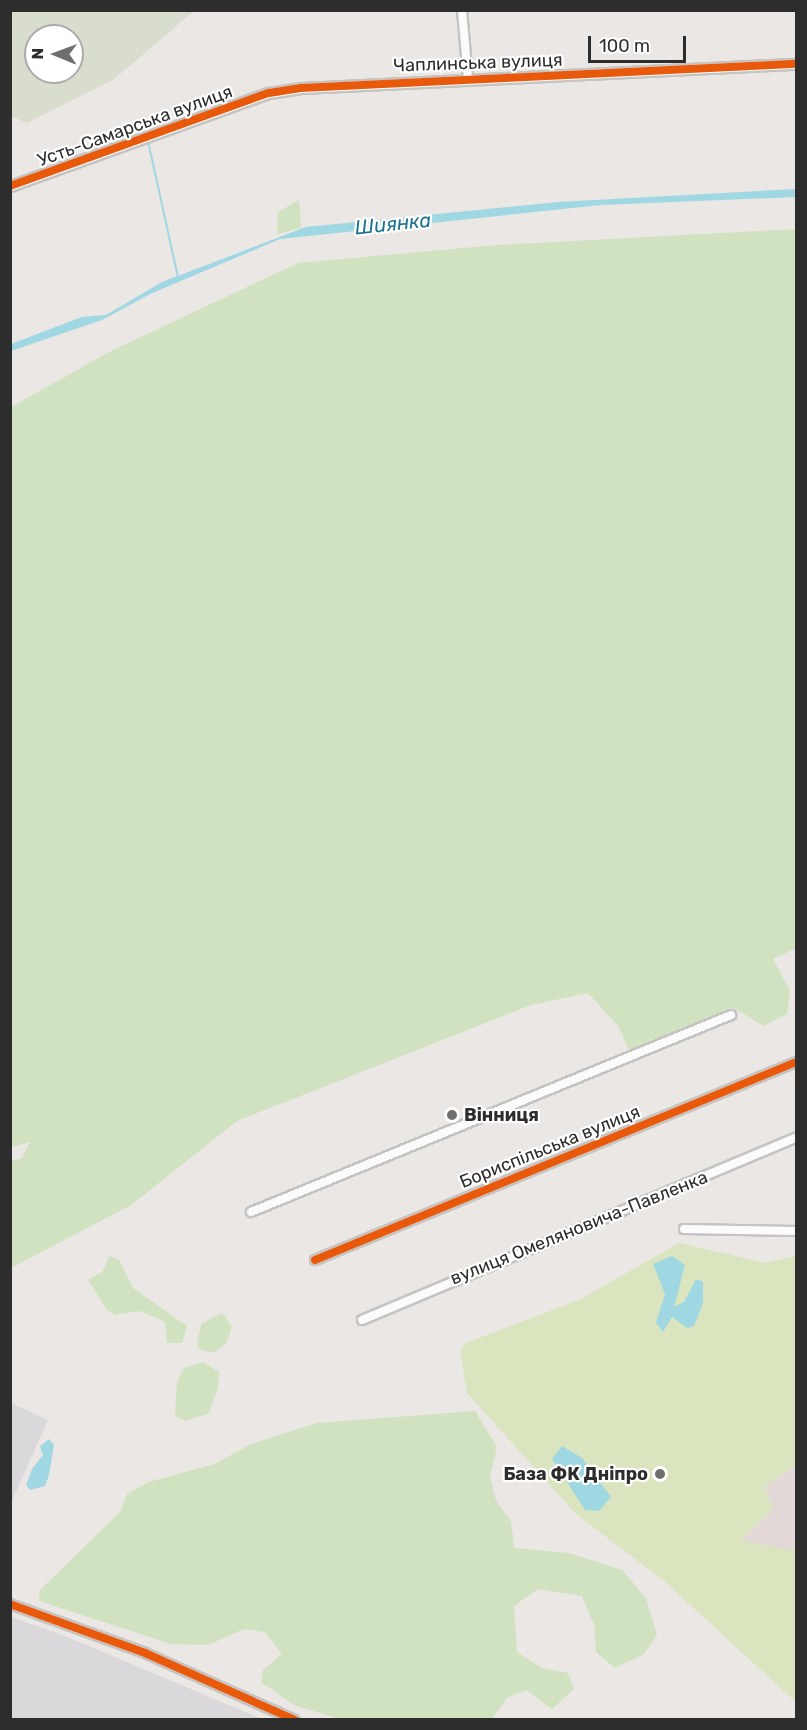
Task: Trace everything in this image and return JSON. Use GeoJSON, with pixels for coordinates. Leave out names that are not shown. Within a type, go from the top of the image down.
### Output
{"type":"FeatureCollection","features":[{"type":"Feature","properties":{"kind":"street"},"geometry":{"type":"LineString","coordinates":[[462,10],[468,79]]}},
{"type":"Feature","properties":{"kind":"street","name":"Чаплинська вулиця"},"geometry":{"type":"LineString","coordinates":[[269,93],[468,79],[796,64]]}},
{"type":"Feature","properties":{"kind":"street","name":"Усть-Самарська вулиця"},"geometry":{"type":"LineString","coordinates":[[10,186],[269,93]]}},
{"type":"Feature","properties":{"kind":"street"},"geometry":{"type":"LineString","coordinates":[[251,1212],[731,1015]]}},
{"type":"Feature","properties":{"kind":"street","name":"Бориспільська вулиця"},"geometry":{"type":"LineString","coordinates":[[315,1260],[796,1062]]}},
{"type":"Feature","properties":{"kind":"street","name":"вулиця Омеляновича-Павленка"},"geometry":{"type":"LineString","coordinates":[[362,1320],[796,1138]]}},
{"type":"Feature","properties":{"kind":"street"},"geometry":{"type":"LineString","coordinates":[[684,1229],[796,1231]]}},
{"type":"Feature","properties":{"kind":"street"},"geometry":{"type":"LineString","coordinates":[[10,1604],[145,1653],[294,1719]]}},
{"type":"Feature","properties":{"kind":"shaded area"},"geometry":{"type":"Polygon","coordinates":[[[11,1403],[48,1420],[11,1503],[11,1403]]]}},
{"type":"Feature","properties":{"kind":"shaded area"},"geometry":{"type":"Polygon","coordinates":[[[796,1464],[796,1551],[744,1544],[740,1540],[773,1509],[765,1487],[796,1464]]]}},
{"type":"Feature","properties":{"kind":"shaded area"},"geometry":{"type":"Polygon","coordinates":[[[11,1617],[58,1633],[262,1719],[11,1719],[11,1617]]]}},
{"type":"Feature","properties":{"kind":"green space"},"geometry":{"type":"Polygon","coordinates":[[[11,10],[194,10],[113,80],[27,123],[11,116],[11,10]]]}},
{"type":"Feature","properties":{"kind":"green space"},"geometry":{"type":"Polygon","coordinates":[[[299,200],[301,228],[277,234],[278,212],[299,200]]]}},
{"type":"Feature","properties":{"kind":"green space"},"geometry":{"type":"Polygon","coordinates":[[[796,229],[796,948],[773,959],[790,991],[787,1014],[763,1026],[733,1007],[629,1050],[618,1026],[588,993],[531,1005],[237,1121],[131,1205],[11,1268],[10,1160],[21,1159],[30,1142],[11,1147],[11,407],[111,351],[298,263],[497,245],[796,229]]]}},
{"type":"Feature","properties":{"kind":"green space","name":"База ФК Дніпро"},"geometry":{"type":"Polygon","coordinates":[[[679,1243],[765,1263],[796,1256],[796,1464],[765,1487],[773,1509],[741,1540],[796,1551],[796,1702],[663,1580],[576,1514],[467,1393],[460,1350],[466,1343],[581,1299],[679,1243]]]}},
{"type":"Feature","properties":{"kind":"green space"},"geometry":{"type":"Polygon","coordinates":[[[109,1256],[119,1260],[133,1288],[187,1326],[182,1343],[167,1343],[165,1323],[159,1319],[139,1311],[115,1315],[107,1310],[88,1280],[103,1271],[109,1256]]]}},
{"type":"Feature","properties":{"kind":"green space"},"geometry":{"type":"Polygon","coordinates":[[[222,1313],[232,1326],[226,1343],[214,1353],[202,1350],[197,1345],[201,1324],[222,1313]]]}},
{"type":"Feature","properties":{"kind":"green space"},"geometry":{"type":"Polygon","coordinates":[[[203,1362],[219,1372],[218,1388],[208,1414],[185,1421],[175,1416],[177,1382],[184,1368],[203,1362]]]}},
{"type":"Feature","properties":{"kind":"green space"},"geometry":{"type":"Polygon","coordinates":[[[475,1411],[497,1447],[490,1476],[496,1501],[511,1521],[514,1548],[569,1553],[622,1570],[646,1598],[657,1635],[644,1654],[615,1668],[596,1652],[594,1625],[582,1596],[538,1589],[514,1606],[517,1652],[541,1668],[568,1673],[574,1689],[552,1709],[526,1690],[507,1698],[492,1719],[339,1719],[294,1705],[261,1682],[263,1670],[282,1654],[265,1632],[244,1629],[208,1645],[171,1644],[39,1601],[40,1590],[120,1512],[127,1494],[149,1482],[215,1464],[251,1444],[317,1423],[475,1411]]]}},
{"type":"Feature","properties":{"kind":"water","name":"Шиянка"},"geometry":{"type":"Polygon","coordinates":[[[796,189],[796,197],[601,205],[280,239],[150,294],[102,320],[11,351],[11,344],[82,317],[106,315],[162,282],[306,227],[558,202],[796,189]]]}},
{"type":"Feature","properties":{"kind":"water"},"geometry":{"type":"Polygon","coordinates":[[[672,1256],[685,1265],[674,1307],[684,1302],[696,1279],[703,1282],[703,1303],[694,1326],[687,1328],[672,1317],[663,1332],[656,1323],[665,1294],[653,1264],[672,1256]]]}},
{"type":"Feature","properties":{"kind":"water"},"geometry":{"type":"Polygon","coordinates":[[[49,1439],[54,1445],[45,1486],[30,1490],[26,1485],[32,1469],[43,1455],[40,1446],[49,1439]]]}},
{"type":"Feature","properties":{"kind":"water"},"geometry":{"type":"Polygon","coordinates":[[[562,1446],[582,1458],[611,1497],[599,1511],[585,1510],[552,1459],[562,1446]]]}},
{"type":"Feature","properties":{"kind":"waterway"},"geometry":{"type":"LineString","coordinates":[[148,141],[178,277]]}},
{"type":"Feature","properties":{"kind":"cycle path"},"geometry":{"type":"LineString","coordinates":[[10,186],[269,93],[301,88],[796,64]]}},
{"type":"Feature","properties":{"kind":"cycle path"},"geometry":{"type":"LineString","coordinates":[[315,1260],[796,1062]]}},
{"type":"Feature","properties":{"kind":"cycle path"},"geometry":{"type":"LineString","coordinates":[[10,1604],[145,1653],[295,1720]]}},
{"type":"Feature","properties":{"kind":"place","name":"Вінниця"},"geometry":{"type":"Point","coordinates":[452,1115]}},
{"type":"Feature","properties":{"kind":"place","name":"База ФК Дніпро"},"geometry":{"type":"Point","coordinates":[660,1474]}}]}
